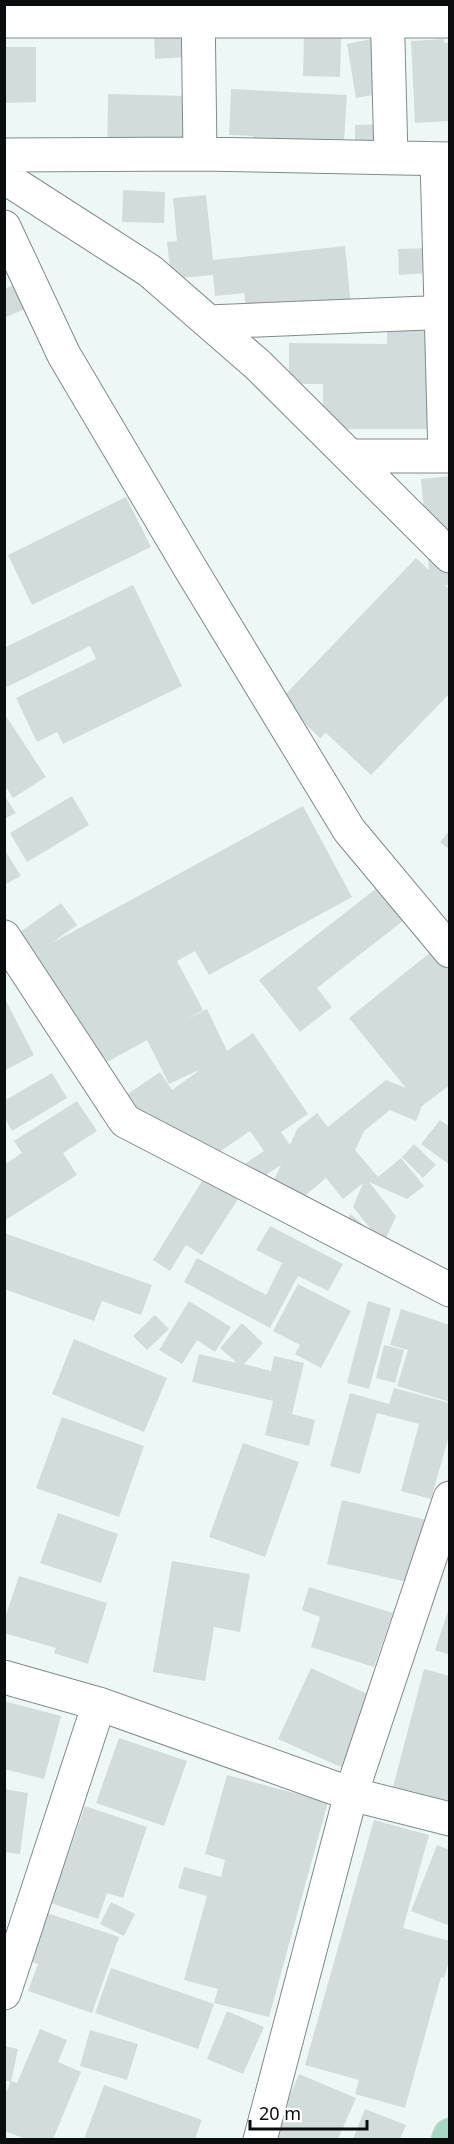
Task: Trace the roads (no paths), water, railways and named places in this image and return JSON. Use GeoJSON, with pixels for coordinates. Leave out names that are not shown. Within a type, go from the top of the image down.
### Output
{"type":"FeatureCollection","features":[{"type":"Feature","properties":{"kind":"main road"},"geometry":{"type":"LineString","coordinates":[[448,2139],[450,2135]]}},
{"type":"Feature","properties":{"kind":"street"},"geometry":{"type":"LineString","coordinates":[[198,13],[200,154]]}},
{"type":"Feature","properties":{"kind":"street"},"geometry":{"type":"LineString","coordinates":[[4,21],[198,13],[387,13],[450,21]]}},
{"type":"Feature","properties":{"kind":"street"},"geometry":{"type":"LineString","coordinates":[[387,13],[391,158]]}},
{"type":"Feature","properties":{"kind":"street"},"geometry":{"type":"LineString","coordinates":[[4,154],[200,154],[443,159],[447,456],[351,456]]}},
{"type":"Feature","properties":{"kind":"street"},"geometry":{"type":"LineString","coordinates":[[4,177],[150,271],[258,365],[450,556]]}},
{"type":"Feature","properties":{"kind":"street"},"geometry":{"type":"LineString","coordinates":[[4,227],[64,355],[349,830],[450,951]]}},
{"type":"Feature","properties":{"kind":"street"},"geometry":{"type":"LineString","coordinates":[[209,322],[445,312]]}},
{"type":"Feature","properties":{"kind":"street"},"geometry":{"type":"LineString","coordinates":[[4,937],[126,1121],[450,1290]]}},
{"type":"Feature","properties":{"kind":"street"},"geometry":{"type":"LineString","coordinates":[[260,2139],[351,1794],[450,1498]]}},
{"type":"Feature","properties":{"kind":"street"},"geometry":{"type":"LineString","coordinates":[[4,1677],[99,1704],[351,1794],[450,1819]]}},
{"type":"Feature","properties":{"kind":"street"},"geometry":{"type":"LineString","coordinates":[[4,1994],[99,1704]]}}]}
